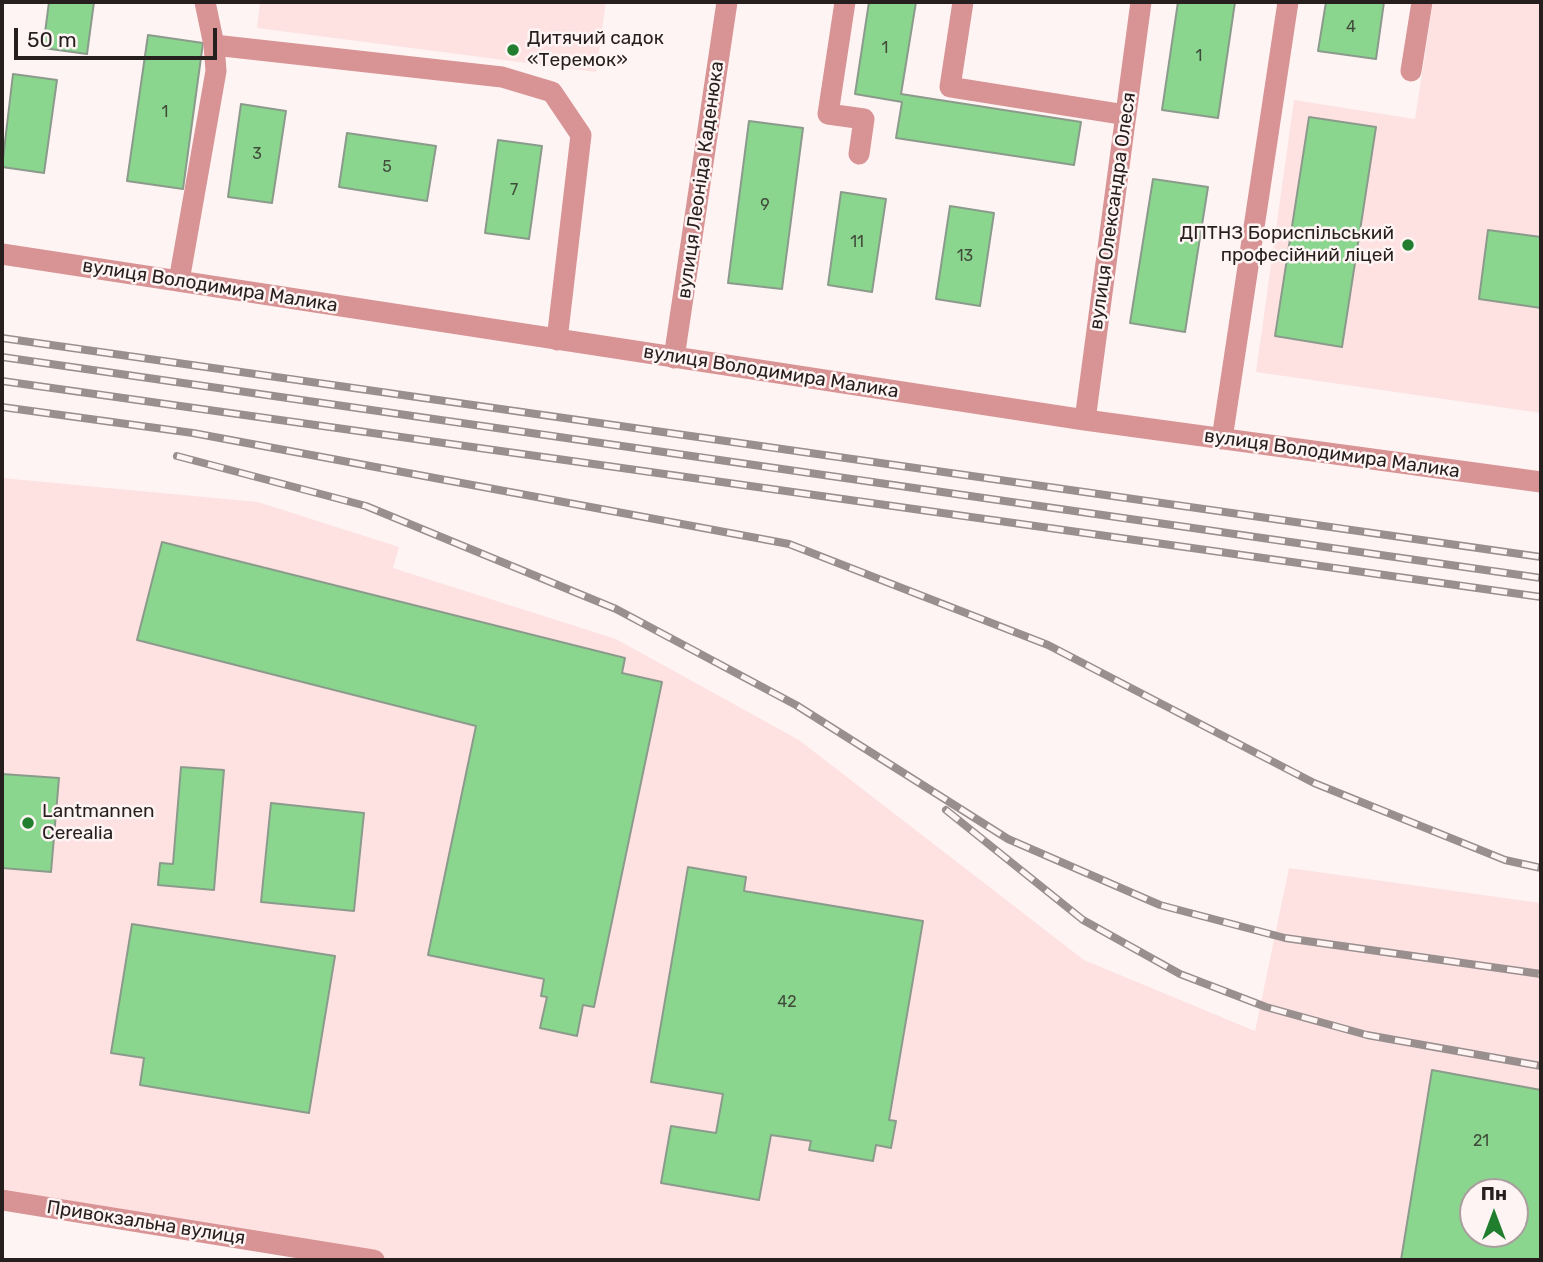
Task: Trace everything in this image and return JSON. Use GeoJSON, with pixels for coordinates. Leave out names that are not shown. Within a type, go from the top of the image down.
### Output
{"type":"FeatureCollection","features":[{"type":"Feature","properties":{"kind":"street"},"geometry":{"type":"LineString","coordinates":[[179,281],[216,71],[215,45],[205,2]]}},
{"type":"Feature","properties":{"kind":"street","name":"вулиця Леоніда Каденюка"},"geometry":{"type":"LineString","coordinates":[[674,358],[727,2]]}},
{"type":"Feature","properties":{"kind":"street"},"geometry":{"type":"LineString","coordinates":[[845,2],[828,114],[864,119],[859,154]]}},
{"type":"Feature","properties":{"kind":"street"},"geometry":{"type":"LineString","coordinates":[[963,2],[950,88],[1126,115]]}},
{"type":"Feature","properties":{"kind":"street","name":"вулиця Олександра Олеся"},"geometry":{"type":"LineString","coordinates":[[1085,420],[1141,2]]}},
{"type":"Feature","properties":{"kind":"street"},"geometry":{"type":"LineString","coordinates":[[1222,439],[1288,2]]}},
{"type":"Feature","properties":{"kind":"street"},"geometry":{"type":"LineString","coordinates":[[1411,71],[1422,2]]}},
{"type":"Feature","properties":{"kind":"street"},"geometry":{"type":"LineString","coordinates":[[215,45],[502,77],[552,92],[581,135],[556,340]]}},
{"type":"Feature","properties":{"kind":"street","name":"вулиця Володимира Малика"},"geometry":{"type":"LineString","coordinates":[[2,254],[1085,420],[1541,482]]}},
{"type":"Feature","properties":{"kind":"street","name":"Привокзальна вулиця"},"geometry":{"type":"LineString","coordinates":[[2,1200],[374,1260]]}},
{"type":"Feature","properties":{"kind":"shaded area","name":"Дитячий садок «Теремок»"},"geometry":{"type":"Polygon","coordinates":[[[260,2],[606,2],[596,72],[257,28],[260,2]]]}},
{"type":"Feature","properties":{"kind":"shaded area","name":"ДПТНЗ Бориспільський професійний ліцей"},"geometry":{"type":"Polygon","coordinates":[[[1433,2],[1541,2],[1541,413],[1256,372],[1294,100],[1415,119],[1433,2]]]}},
{"type":"Feature","properties":{"kind":"shaded area"},"geometry":{"type":"Polygon","coordinates":[[[2,478],[258,502],[399,547],[393,568],[616,639],[799,740],[1084,960],[1255,1031],[1289,868],[1541,903],[1541,1260],[374,1260],[2,1200],[2,478]]]}},
{"type":"Feature","properties":{"kind":"building"},"geometry":{"type":"Polygon","coordinates":[[[49,2],[94,2],[87,54],[43,48],[49,2]]]}},
{"type":"Feature","properties":{"kind":"building"},"geometry":{"type":"Polygon","coordinates":[[[869,2],[916,2],[901,94],[1081,122],[1074,165],[896,138],[902,102],[855,94],[869,2]]]}},
{"type":"Feature","properties":{"kind":"building"},"geometry":{"type":"Polygon","coordinates":[[[1178,2],[1235,2],[1218,118],[1162,110],[1178,2]]]}},
{"type":"Feature","properties":{"kind":"building"},"geometry":{"type":"Polygon","coordinates":[[[1326,2],[1384,2],[1376,59],[1318,51],[1326,2]]]}},
{"type":"Feature","properties":{"kind":"building"},"geometry":{"type":"Polygon","coordinates":[[[148,35],[203,43],[183,189],[127,181],[148,35]]]}},
{"type":"Feature","properties":{"kind":"building"},"geometry":{"type":"Polygon","coordinates":[[[13,74],[57,80],[44,173],[2,167],[13,74]]]}},
{"type":"Feature","properties":{"kind":"building"},"geometry":{"type":"Polygon","coordinates":[[[241,104],[286,111],[272,203],[228,197],[241,104]]]}},
{"type":"Feature","properties":{"kind":"building"},"geometry":{"type":"Polygon","coordinates":[[[1309,117],[1376,127],[1342,347],[1275,336],[1309,117]]]}},
{"type":"Feature","properties":{"kind":"building"},"geometry":{"type":"Polygon","coordinates":[[[749,121],[803,128],[782,289],[728,283],[749,121]]]}},
{"type":"Feature","properties":{"kind":"building"},"geometry":{"type":"Polygon","coordinates":[[[347,133],[436,146],[427,201],[339,187],[347,133]]]}},
{"type":"Feature","properties":{"kind":"building"},"geometry":{"type":"Polygon","coordinates":[[[498,140],[542,146],[529,239],[485,233],[498,140]]]}},
{"type":"Feature","properties":{"kind":"building"},"geometry":{"type":"Polygon","coordinates":[[[1153,179],[1208,187],[1185,332],[1130,323],[1153,179]]]}},
{"type":"Feature","properties":{"kind":"building"},"geometry":{"type":"Polygon","coordinates":[[[841,192],[886,199],[872,292],[828,285],[841,192]]]}},
{"type":"Feature","properties":{"kind":"building"},"geometry":{"type":"Polygon","coordinates":[[[950,206],[994,213],[980,306],[936,299],[950,206]]]}},
{"type":"Feature","properties":{"kind":"building"},"geometry":{"type":"Polygon","coordinates":[[[1488,230],[1541,237],[1541,308],[1479,299],[1488,230]]]}},
{"type":"Feature","properties":{"kind":"building"},"geometry":{"type":"Polygon","coordinates":[[[162,542],[625,658],[622,673],[662,682],[594,1007],[583,1005],[577,1036],[540,1028],[547,997],[541,996],[544,979],[428,955],[476,726],[137,640],[162,542]]]}},
{"type":"Feature","properties":{"kind":"building"},"geometry":{"type":"Polygon","coordinates":[[[181,767],[224,770],[214,890],[158,885],[160,863],[173,864],[181,767]]]}},
{"type":"Feature","properties":{"kind":"building","name":"Lantmannen Cerealia"},"geometry":{"type":"Polygon","coordinates":[[[2,774],[59,778],[51,872],[2,868],[2,774]]]}},
{"type":"Feature","properties":{"kind":"building"},"geometry":{"type":"Polygon","coordinates":[[[271,803],[364,813],[354,911],[261,902],[271,803]]]}},
{"type":"Feature","properties":{"kind":"building"},"geometry":{"type":"Polygon","coordinates":[[[688,867],[746,877],[744,891],[923,921],[889,1120],[896,1121],[891,1148],[876,1145],[873,1161],[809,1150],[811,1141],[771,1135],[759,1200],[661,1183],[671,1126],[716,1133],[723,1094],[651,1082],[688,867]]]}},
{"type":"Feature","properties":{"kind":"building"},"geometry":{"type":"Polygon","coordinates":[[[132,924],[335,956],[309,1113],[140,1085],[144,1058],[111,1053],[132,924]]]}},
{"type":"Feature","properties":{"kind":"building"},"geometry":{"type":"Polygon","coordinates":[[[1432,1070],[1541,1090],[1541,1260],[1401,1260],[1432,1070]]]}},
{"type":"Feature","properties":{"kind":"railway"},"geometry":{"type":"LineString","coordinates":[[2,338],[1541,557]]}},
{"type":"Feature","properties":{"kind":"railway"},"geometry":{"type":"LineString","coordinates":[[2,357],[1541,578]]}},
{"type":"Feature","properties":{"kind":"railway"},"geometry":{"type":"LineString","coordinates":[[2,381],[1541,597]]}},
{"type":"Feature","properties":{"kind":"railway"},"geometry":{"type":"LineString","coordinates":[[2,407],[193,433],[789,544],[1048,645],[1314,783],[1505,860],[1541,868]]}},
{"type":"Feature","properties":{"kind":"railway"},"geometry":{"type":"LineString","coordinates":[[177,456],[366,506],[616,609],[796,705],[1008,839],[1160,905],[1285,938],[1541,974]]}},
{"type":"Feature","properties":{"kind":"railway"},"geometry":{"type":"LineString","coordinates":[[946,810],[1083,920],[1180,974],[1266,1007],[1367,1035],[1541,1066]]}},
{"type":"Feature","properties":{"kind":"place","name":"Дитячий садок «Теремок»"},"geometry":{"type":"Point","coordinates":[513,50]}},
{"type":"Feature","properties":{"kind":"place","name":"ДПТНЗ Бориспільський професійний ліцей"},"geometry":{"type":"Point","coordinates":[1408,245]}},
{"type":"Feature","properties":{"kind":"place","name":"Lantmannen Cerealia"},"geometry":{"type":"Point","coordinates":[28,823]}}]}
